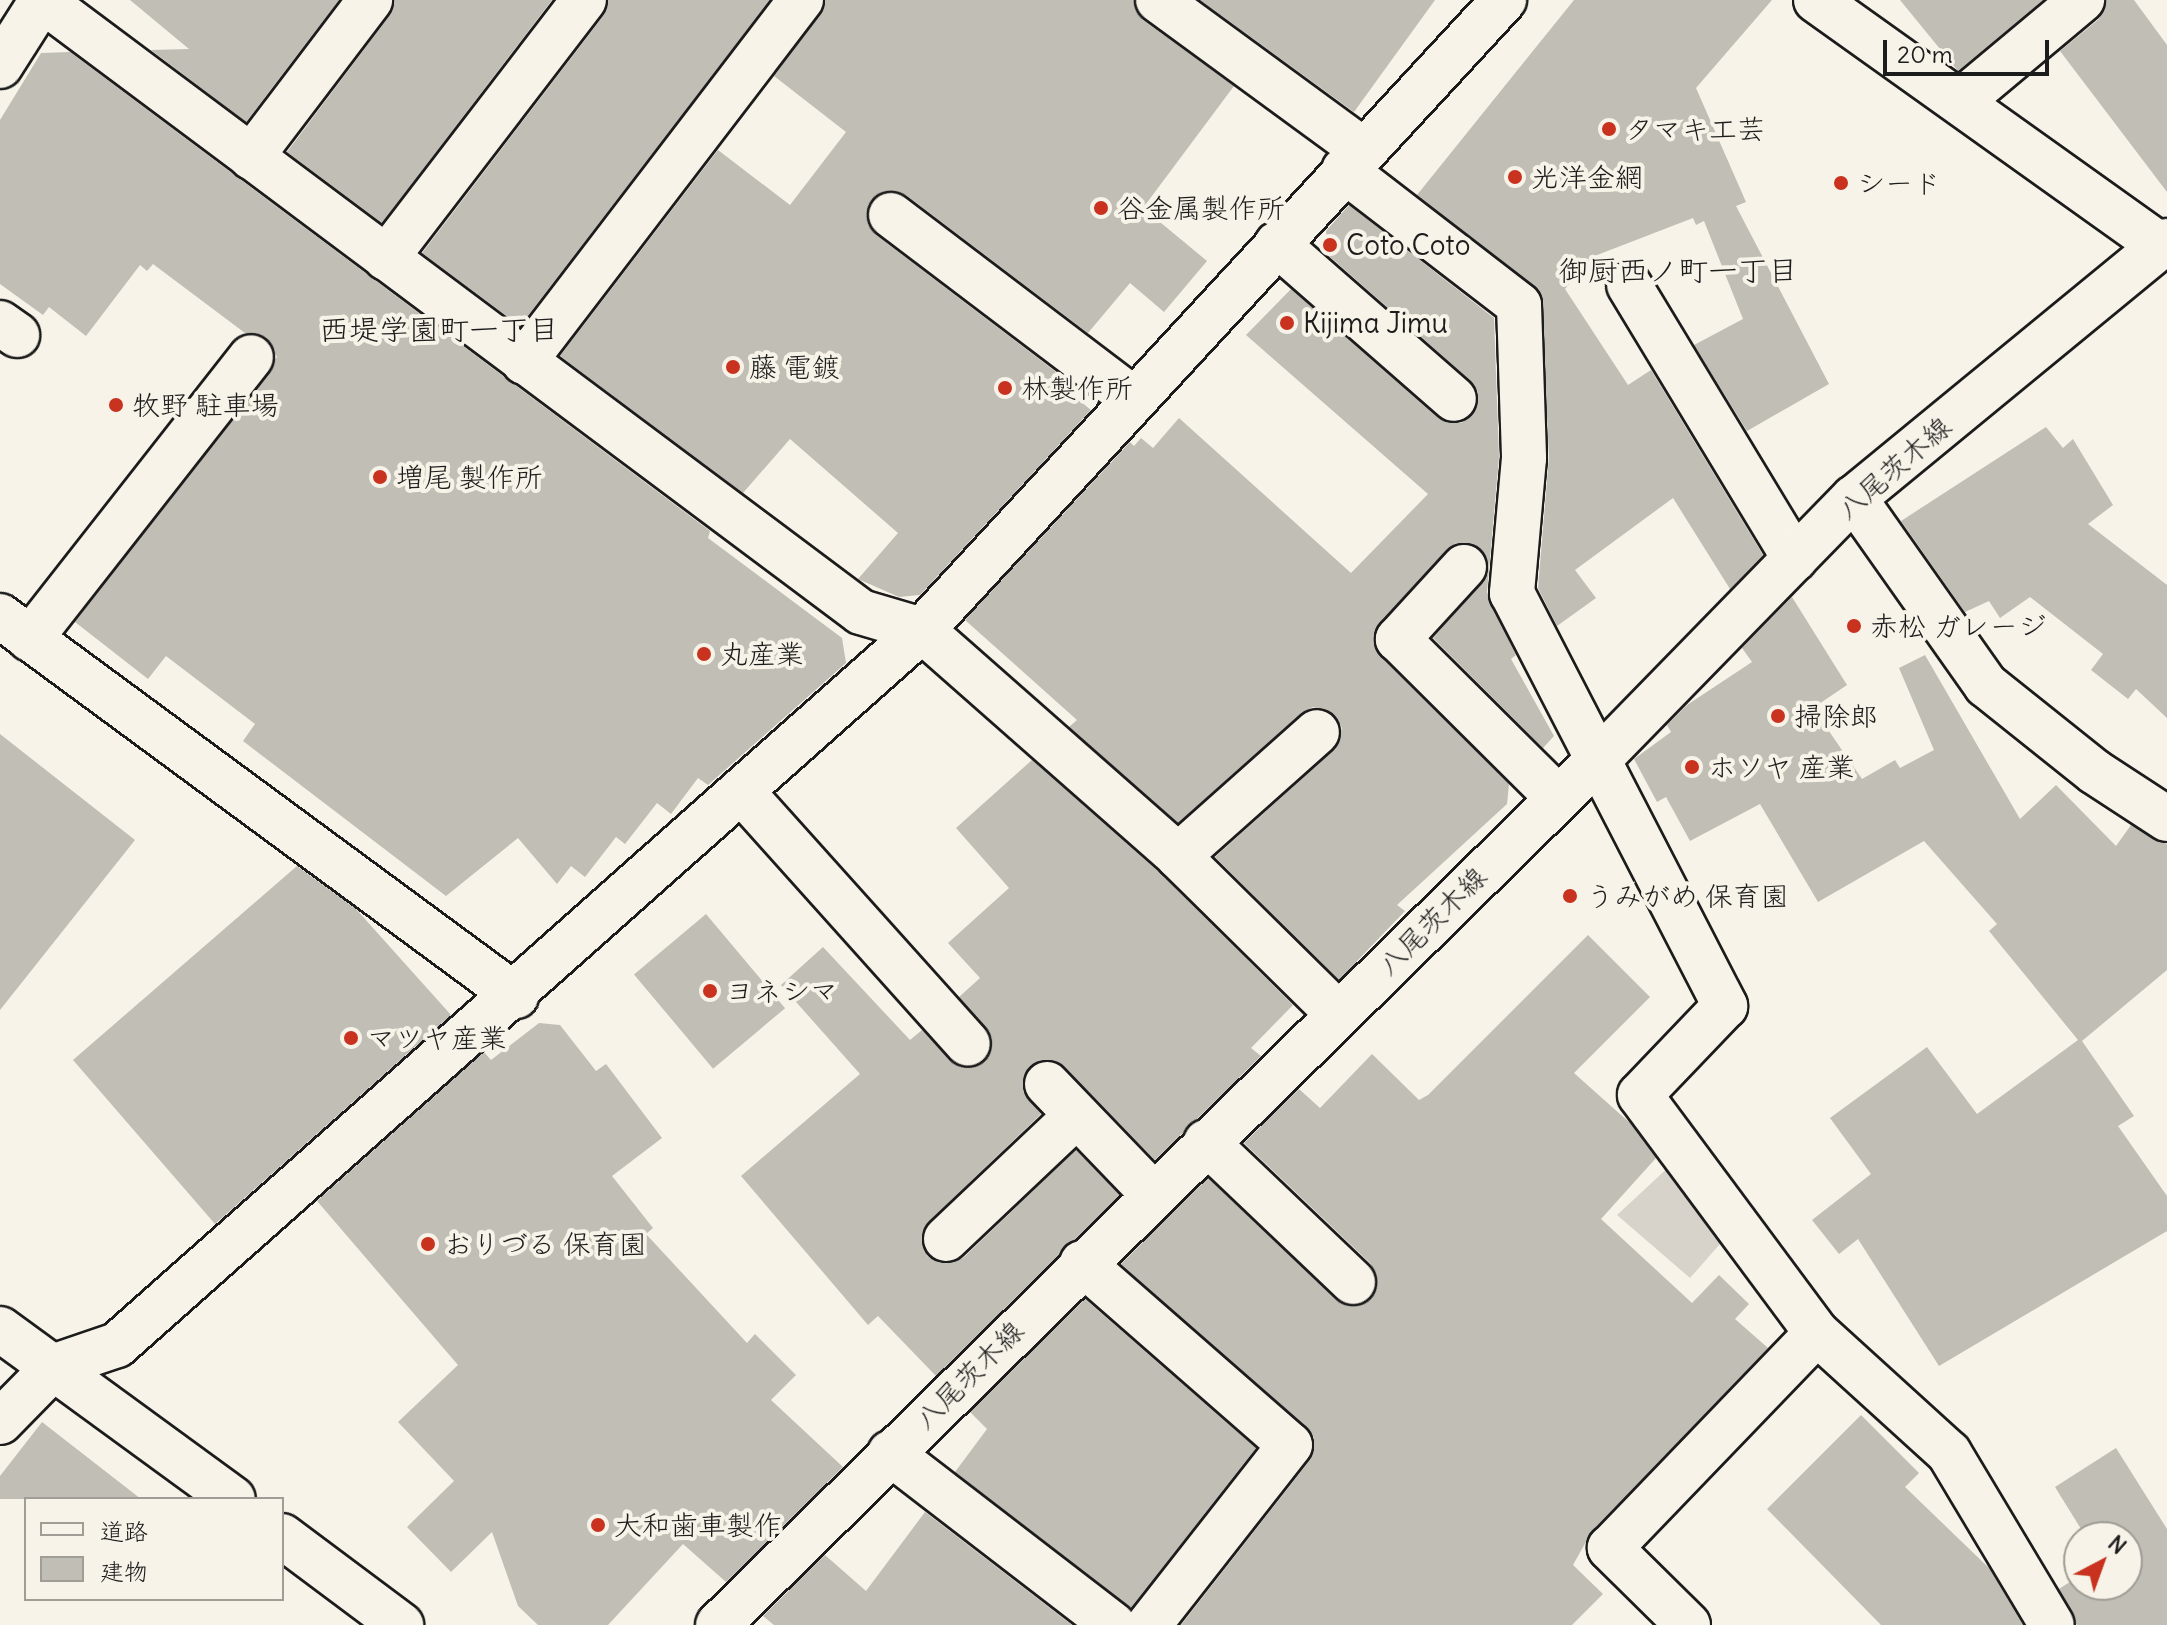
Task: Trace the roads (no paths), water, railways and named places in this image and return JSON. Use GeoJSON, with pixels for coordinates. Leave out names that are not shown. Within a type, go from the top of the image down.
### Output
{"type":"FeatureCollection","features":[{"type":"Feature","properties":{"kind":"street"},"geometry":{"type":"LineString","coordinates":[[0,66],[42,0],[861,612],[922,630],[1178,856],[1338,1014]]}},
{"type":"Feature","properties":{"kind":"street"},"geometry":{"type":"LineString","coordinates":[[251,157],[370,0]]}},
{"type":"Feature","properties":{"kind":"street"},"geometry":{"type":"LineString","coordinates":[[386,258],[584,0]]}},
{"type":"Feature","properties":{"kind":"street"},"geometry":{"type":"LineString","coordinates":[[524,362],[801,0]]}},
{"type":"Feature","properties":{"kind":"street"},"geometry":{"type":"LineString","coordinates":[[1158,0],[1354,160],[1519,305],[1524,458],[1512,593],[1595,763],[1725,1006],[1640,1095],[1817,1333],[1949,1453],[2052,1625]]}},
{"type":"Feature","properties":{"kind":"street"},"geometry":{"type":"LineString","coordinates":[[0,1422],[55,1366],[117,1345],[516,996],[922,630],[1504,0]]}},
{"type":"Feature","properties":{"kind":"street"},"geometry":{"type":"LineString","coordinates":[[1816,0],[2164,244]]}},
{"type":"Feature","properties":{"kind":"street"},"geometry":{"type":"LineString","coordinates":[[1961,101],[2082,0]]}},
{"type":"Feature","properties":{"kind":"street"},"geometry":{"type":"LineString","coordinates":[[891,215],[1133,399]]}},
{"type":"Feature","properties":{"kind":"street"},"geometry":{"type":"LineString","coordinates":[[1277,244],[1454,399]]}},
{"type":"Feature","properties":{"kind":"street","name":"八尾茨木線"},"geometry":{"type":"LineString","coordinates":[[718,1625],[1082,1263],[1595,763],[1854,498],[2164,244]]}},
{"type":"Feature","properties":{"kind":"street"},"geometry":{"type":"LineString","coordinates":[[1629,285],[1795,559]]}},
{"type":"Feature","properties":{"kind":"street"},"geometry":{"type":"LineString","coordinates":[[251,357],[15,628],[516,996]]}},
{"type":"Feature","properties":{"kind":"street"},"geometry":{"type":"LineString","coordinates":[[1854,498],[1986,685],[2095,772],[2167,819]]}},
{"type":"Feature","properties":{"kind":"street"},"geometry":{"type":"LineString","coordinates":[[1464,567],[1398,639],[1557,797]]}},
{"type":"Feature","properties":{"kind":"street"},"geometry":{"type":"LineString","coordinates":[[1178,856],[1317,732]]}},
{"type":"Feature","properties":{"kind":"street"},"geometry":{"type":"LineString","coordinates":[[742,792],[968,1044]]}},
{"type":"Feature","properties":{"kind":"street"},"geometry":{"type":"LineString","coordinates":[[1047,1084],[1153,1194]]}},
{"type":"Feature","properties":{"kind":"street"},"geometry":{"type":"LineString","coordinates":[[946,1239],[1077,1115]]}},
{"type":"Feature","properties":{"kind":"street"},"geometry":{"type":"LineString","coordinates":[[1206,1142],[1353,1282]]}},
{"type":"Feature","properties":{"kind":"street"},"geometry":{"type":"LineString","coordinates":[[1082,1263],[1290,1445],[1149,1625]]}},
{"type":"Feature","properties":{"kind":"street"},"geometry":{"type":"LineString","coordinates":[[0,1329],[55,1366],[230,1497]]}},
{"type":"Feature","properties":{"kind":"street"},"geometry":{"type":"LineString","coordinates":[[1688,1625],[1610,1548],[1817,1333]]}},
{"type":"Feature","properties":{"kind":"street"},"geometry":{"type":"LineString","coordinates":[[890,1453],[1113,1625]]}},
{"type":"Feature","properties":{"kind":"street"},"geometry":{"type":"LineString","coordinates":[[284,1537],[401,1625]]}},
{"type":"Feature","properties":{"kind":"place","name":"タマキ工芸"},"geometry":{"type":"Point","coordinates":[1609,129]}},
{"type":"Feature","properties":{"kind":"place","name":"光洋金網"},"geometry":{"type":"Point","coordinates":[1515,177]}},
{"type":"Feature","properties":{"kind":"place","name":"シード"},"geometry":{"type":"Point","coordinates":[1841,183]}},
{"type":"Feature","properties":{"kind":"place","name":"谷金属製作所"},"geometry":{"type":"Point","coordinates":[1101,208]}},
{"type":"Feature","properties":{"kind":"place","name":"Coto Coto"},"geometry":{"type":"Point","coordinates":[1330,245]}},
{"type":"Feature","properties":{"kind":"place","name":"Kijima Jimu"},"geometry":{"type":"Point","coordinates":[1287,323]}},
{"type":"Feature","properties":{"kind":"place","name":"藤 電鍍"},"geometry":{"type":"Point","coordinates":[733,367]}},
{"type":"Feature","properties":{"kind":"place","name":"林製作所"},"geometry":{"type":"Point","coordinates":[1005,388]}},
{"type":"Feature","properties":{"kind":"place","name":"牧野 駐車場"},"geometry":{"type":"Point","coordinates":[116,405]}},
{"type":"Feature","properties":{"kind":"place","name":"増尾 製作所"},"geometry":{"type":"Point","coordinates":[380,477]}},
{"type":"Feature","properties":{"kind":"place","name":"赤松 ガレージ"},"geometry":{"type":"Point","coordinates":[1854,626]}},
{"type":"Feature","properties":{"kind":"place","name":"丸産業"},"geometry":{"type":"Point","coordinates":[704,654]}},
{"type":"Feature","properties":{"kind":"place","name":"掃除郎"},"geometry":{"type":"Point","coordinates":[1778,716]}},
{"type":"Feature","properties":{"kind":"place","name":"ホソヤ 産業"},"geometry":{"type":"Point","coordinates":[1692,767]}},
{"type":"Feature","properties":{"kind":"place","name":"うみがめ 保育園"},"geometry":{"type":"Point","coordinates":[1570,896]}},
{"type":"Feature","properties":{"kind":"place","name":"ヨネシマ"},"geometry":{"type":"Point","coordinates":[710,991]}},
{"type":"Feature","properties":{"kind":"place","name":"マツヤ産業"},"geometry":{"type":"Point","coordinates":[351,1038]}},
{"type":"Feature","properties":{"kind":"place","name":"おりづる 保育園"},"geometry":{"type":"Point","coordinates":[428,1244]}},
{"type":"Feature","properties":{"kind":"place","name":"大和歯車製作"},"geometry":{"type":"Point","coordinates":[598,1525]}},
{"type":"Feature","properties":{"kind":"district","name":"御厨西ノ町一丁目"},"geometry":{"type":"Point","coordinates":[1678,270]}},
{"type":"Feature","properties":{"kind":"district","name":"西堤学園町一丁目"},"geometry":{"type":"Point","coordinates":[439,329]}}]}
